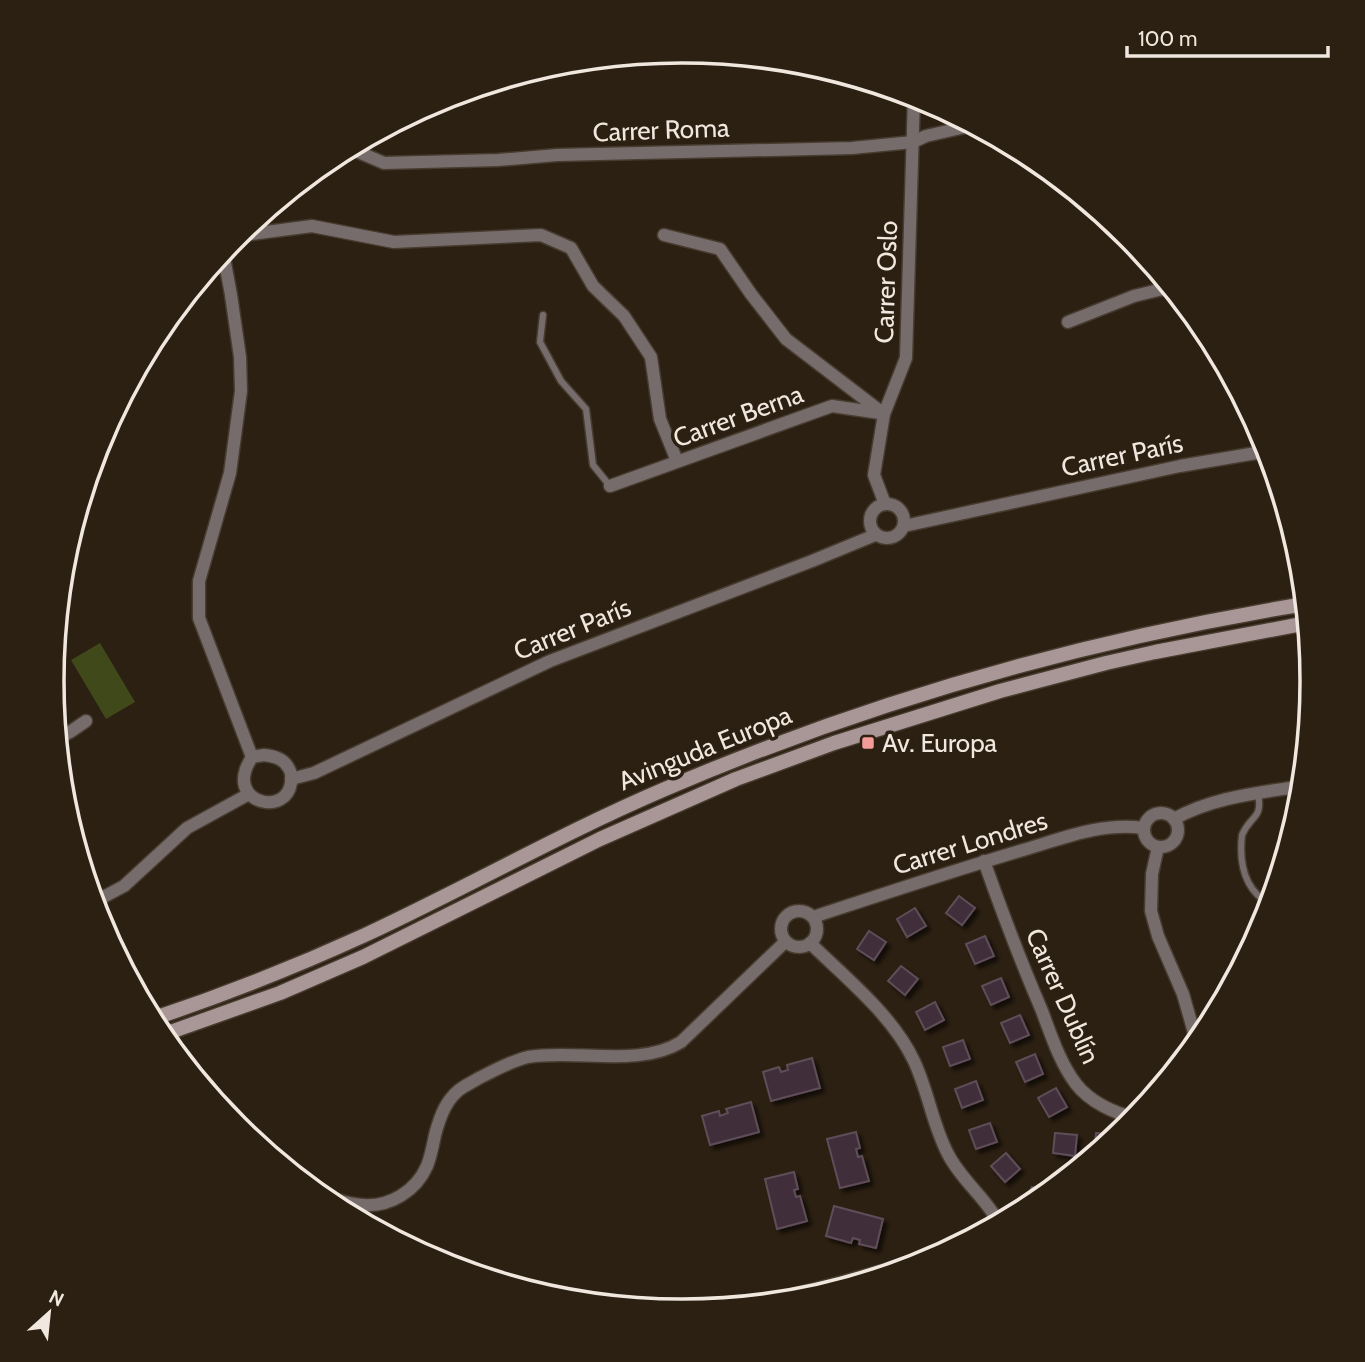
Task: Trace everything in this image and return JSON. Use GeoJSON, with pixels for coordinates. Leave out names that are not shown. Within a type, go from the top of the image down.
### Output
{"type":"FeatureCollection","features":[{"type":"Feature","properties":{"kind":"main road","name":"Avinguda Europa"},"geometry":{"type":"LineString","coordinates":[[163,1015],[258,980],[366,934],[539,847],[667,788],[827,725],[979,677],[1147,634],[1296,606]]}},
{"type":"Feature","properties":{"kind":"main road","name":"Avinguda Europa"},"geometry":{"type":"LineString","coordinates":[[174,1031],[279,993],[363,957],[588,844],[736,779],[834,743],[1000,691],[1142,655],[1297,625]]}},
{"type":"Feature","properties":{"kind":"main road"},"geometry":{"type":"LineString","coordinates":[[634,803],[642,820]]}},
{"type":"Feature","properties":{"kind":"street","name":"Carrer Oslo"},"geometry":{"type":"LineString","coordinates":[[885,504],[874,475],[884,414],[906,358],[914,108]]}},
{"type":"Feature","properties":{"kind":"street","name":"Carrer Roma"},"geometry":{"type":"LineString","coordinates":[[361,153],[384,163],[498,160],[557,155],[852,148],[913,142],[959,128]]}},
{"type":"Feature","properties":{"kind":"street"},"geometry":{"type":"LineString","coordinates":[[257,233],[312,226],[394,242],[541,235],[571,247],[593,286],[624,316],[651,357],[660,419],[677,461]]}},
{"type":"Feature","properties":{"kind":"street"},"geometry":{"type":"LineString","coordinates":[[664,235],[720,249],[786,339],[884,414]]}},
{"type":"Feature","properties":{"kind":"street"},"geometry":{"type":"LineString","coordinates":[[226,266],[238,344],[241,391],[230,473],[199,581],[199,618],[251,757],[244,773],[249,794],[261,802],[279,800],[290,787],[292,779],[288,767],[283,761],[272,756],[251,757]]}},
{"type":"Feature","properties":{"kind":"street"},"geometry":{"type":"LineString","coordinates":[[1068,322],[1134,296],[1160,290]]}},
{"type":"Feature","properties":{"kind":"street","name":"Carrer Berna"},"geometry":{"type":"LineString","coordinates":[[610,486],[832,406],[884,414]]}},
{"type":"Feature","properties":{"kind":"street","name":"Carrer París"},"geometry":{"type":"LineString","coordinates":[[904,526],[1180,466],[1256,453]]}},
{"type":"Feature","properties":{"kind":"street"},"geometry":{"type":"LineString","coordinates":[[879,505],[896,506],[904,520],[904,526],[897,536],[880,538],[869,525],[871,513],[879,505]]}},
{"type":"Feature","properties":{"kind":"street","name":"Carrer París"},"geometry":{"type":"LineString","coordinates":[[292,779],[314,773],[550,661],[875,535]]}},
{"type":"Feature","properties":{"kind":"street"},"geometry":{"type":"LineString","coordinates":[[67,733],[86,721]]}},
{"type":"Feature","properties":{"kind":"street"},"geometry":{"type":"LineString","coordinates":[[1174,819],[1197,807],[1222,800],[1291,788]]}},
{"type":"Feature","properties":{"kind":"street"},"geometry":{"type":"LineString","coordinates":[[104,897],[124,886],[187,828],[249,794]]}},
{"type":"Feature","properties":{"kind":"street"},"geometry":{"type":"LineString","coordinates":[[1165,813],[1174,819],[1178,825],[1177,837],[1169,845],[1158,847],[1149,842],[1143,833],[1145,822],[1154,814],[1165,813]]}},
{"type":"Feature","properties":{"kind":"street","name":"Carrer Londres"},"geometry":{"type":"LineString","coordinates":[[813,917],[984,861],[1096,830],[1117,826],[1143,828]]}},
{"type":"Feature","properties":{"kind":"street"},"geometry":{"type":"LineString","coordinates":[[1158,847],[1152,874],[1151,911],[1158,936],[1183,994],[1193,1029]]}},
{"type":"Feature","properties":{"kind":"street","name":"Carrer Dublín"},"geometry":{"type":"LineString","coordinates":[[984,861],[1013,943],[1055,1044],[1077,1085],[1096,1102],[1122,1115]]}},
{"type":"Feature","properties":{"kind":"street"},"geometry":{"type":"LineString","coordinates":[[803,911],[813,917],[817,929],[810,943],[798,947],[785,942],[780,926],[786,916],[791,912],[803,911]]}},
{"type":"Feature","properties":{"kind":"street"},"geometry":{"type":"LineString","coordinates":[[354,1204],[379,1205],[406,1193],[420,1177],[429,1159],[444,1109],[451,1098],[466,1085],[514,1061],[529,1057],[646,1054],[669,1049],[681,1042],[785,942]]}},
{"type":"Feature","properties":{"kind":"street"},"geometry":{"type":"LineString","coordinates":[[810,943],[890,1022],[907,1047],[920,1074],[949,1157],[994,1215]]}},
{"type":"Feature","properties":{"kind":"lane"},"geometry":{"type":"LineString","coordinates":[[543,315],[540,342],[561,381],[586,409],[593,465],[610,486]]}},
{"type":"Feature","properties":{"kind":"lane"},"geometry":{"type":"LineString","coordinates":[[1258,793],[1258,811],[1242,835],[1244,873],[1251,889],[1261,898]]}},
{"type":"Feature","properties":{"kind":"green space"},"geometry":{"type":"Polygon","coordinates":[[[100,643],[135,702],[106,719],[71,660],[100,643]]]}},
{"type":"Feature","properties":{"kind":"building"},"geometry":{"type":"Polygon","coordinates":[[[959,896],[975,908],[962,925],[946,913],[959,896]]]}},
{"type":"Feature","properties":{"kind":"building"},"geometry":{"type":"Polygon","coordinates":[[[915,908],[926,926],[907,937],[897,919],[915,908]]]}},
{"type":"Feature","properties":{"kind":"building"},"geometry":{"type":"Polygon","coordinates":[[[869,931],[886,942],[874,960],[857,949],[869,931]]]}},
{"type":"Feature","properties":{"kind":"building"},"geometry":{"type":"Polygon","coordinates":[[[985,936],[994,956],[975,964],[966,944],[985,936]]]}},
{"type":"Feature","properties":{"kind":"building"},"geometry":{"type":"Polygon","coordinates":[[[901,966],[918,979],[905,995],[888,981],[901,966]]]}},
{"type":"Feature","properties":{"kind":"building"},"geometry":{"type":"Polygon","coordinates":[[[1001,978],[1009,997],[991,1005],[982,986],[1001,978]]]}},
{"type":"Feature","properties":{"kind":"building"},"geometry":{"type":"Polygon","coordinates":[[[935,1002],[944,1020],[925,1030],[916,1012],[935,1002]]]}},
{"type":"Feature","properties":{"kind":"building"},"geometry":{"type":"Polygon","coordinates":[[[1020,1015],[1029,1035],[1010,1043],[1001,1023],[1020,1015]]]}},
{"type":"Feature","properties":{"kind":"building"},"geometry":{"type":"Polygon","coordinates":[[[963,1040],[970,1059],[950,1066],[943,1047],[963,1040]]]}},
{"type":"Feature","properties":{"kind":"building"},"geometry":{"type":"Polygon","coordinates":[[[1035,1054],[1043,1074],[1025,1082],[1016,1062],[1035,1054]]]}},
{"type":"Feature","properties":{"kind":"building"},"geometry":{"type":"Polygon","coordinates":[[[812,1058],[820,1088],[771,1101],[763,1072],[779,1067],[781,1072],[788,1070],[787,1065],[812,1058]]]}},
{"type":"Feature","properties":{"kind":"building"},"geometry":{"type":"Polygon","coordinates":[[[976,1081],[983,1100],[962,1108],[955,1089],[976,1081]]]}},
{"type":"Feature","properties":{"kind":"building"},"geometry":{"type":"Polygon","coordinates":[[[1056,1088],[1067,1107],[1049,1117],[1038,1098],[1056,1088]]]}},
{"type":"Feature","properties":{"kind":"building"},"geometry":{"type":"Polygon","coordinates":[[[751,1102],[759,1132],[710,1145],[702,1116],[719,1111],[720,1116],[728,1113],[726,1109],[751,1102]]]}},
{"type":"Feature","properties":{"kind":"building"},"geometry":{"type":"Polygon","coordinates":[[[990,1123],[997,1142],[976,1149],[969,1130],[990,1123]]]}},
{"type":"Feature","properties":{"kind":"building"},"geometry":{"type":"Polygon","coordinates":[[[856,1132],[860,1148],[856,1149],[858,1157],[862,1156],[869,1181],[840,1188],[827,1139],[856,1132]]]}},
{"type":"Feature","properties":{"kind":"building"},"geometry":{"type":"Polygon","coordinates":[[[1055,1133],[1077,1135],[1075,1156],[1053,1153],[1055,1133]]]}},
{"type":"Feature","properties":{"kind":"building"},"geometry":{"type":"Polygon","coordinates":[[[1006,1153],[1020,1169],[1005,1182],[991,1166],[1006,1153]]]}},
{"type":"Feature","properties":{"kind":"building"},"geometry":{"type":"Polygon","coordinates":[[[794,1172],[798,1189],[794,1190],[796,1197],[800,1196],[807,1221],[777,1229],[765,1179],[794,1172]]]}},
{"type":"Feature","properties":{"kind":"building"},"geometry":{"type":"Polygon","coordinates":[[[834,1206],[883,1219],[876,1248],[859,1244],[860,1240],[853,1238],[851,1243],[826,1236],[834,1206]]]}},
{"type":"Feature","properties":{"kind":"place","name":"Av. Europa"},"geometry":{"type":"Point","coordinates":[868,743]}}]}
